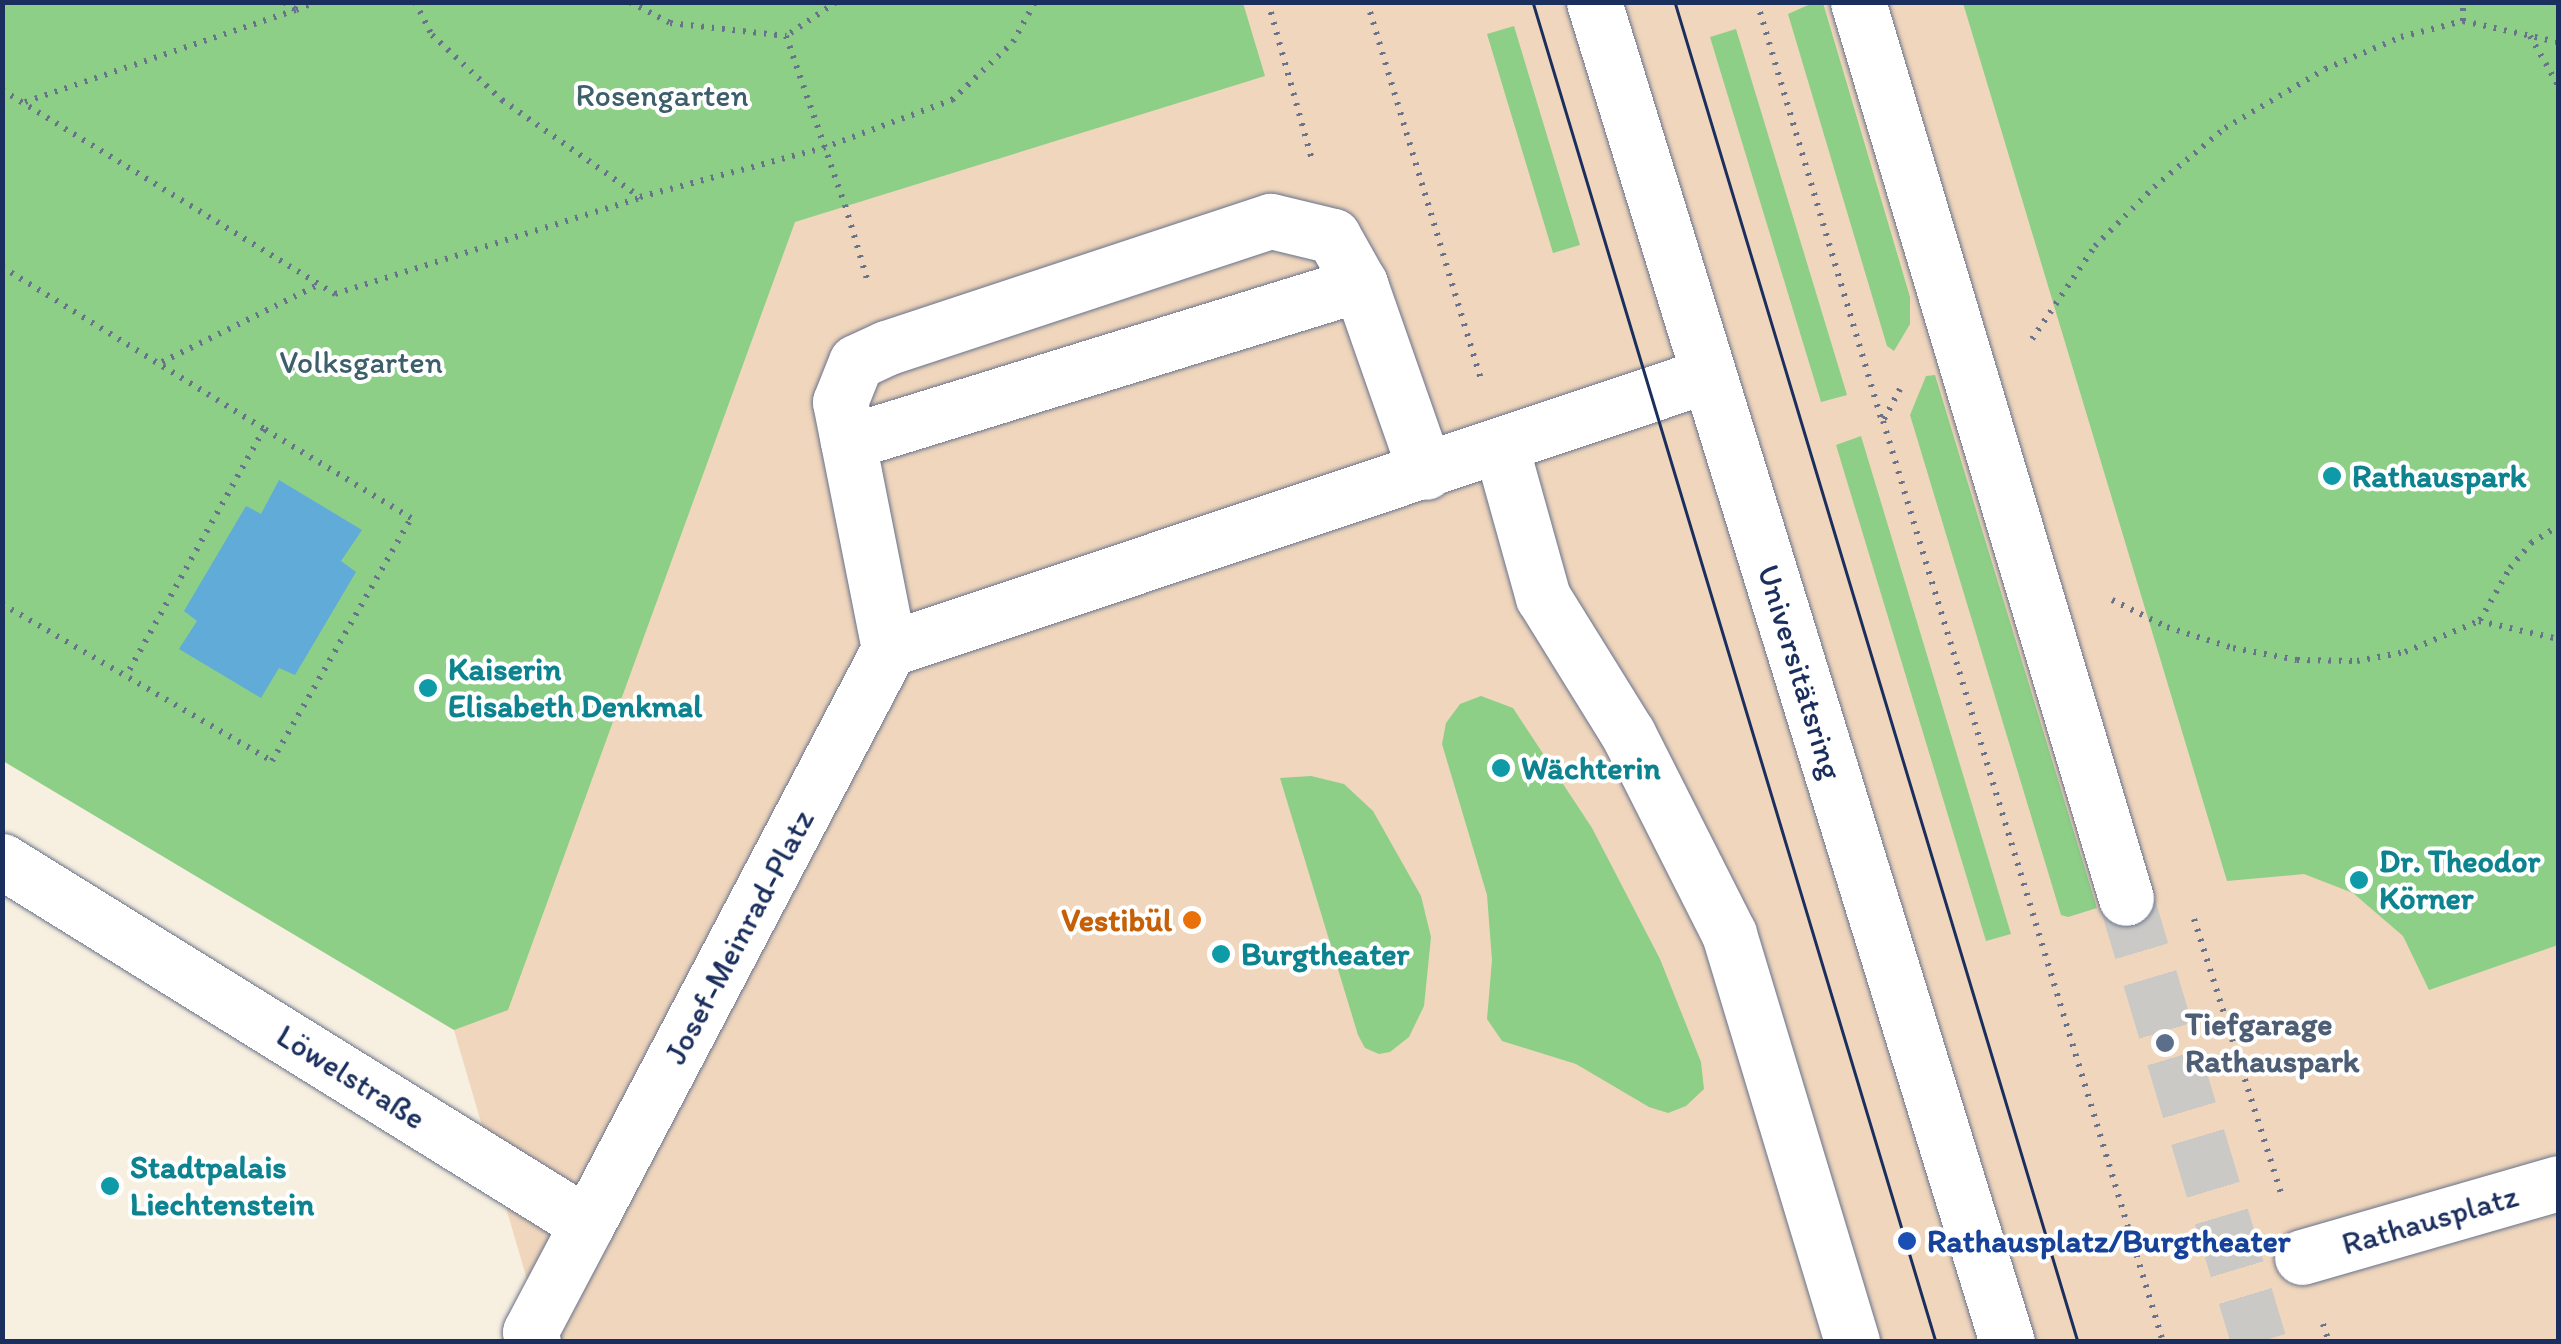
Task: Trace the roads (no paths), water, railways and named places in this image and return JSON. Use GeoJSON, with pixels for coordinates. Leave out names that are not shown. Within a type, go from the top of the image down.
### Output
{"type":"FeatureCollection","features":[{"type":"Feature","properties":{"kind":"street","name":"Universitätsring"},"geometry":{"type":"LineString","coordinates":[[1594,2],[2007,1342]]}},
{"type":"Feature","properties":{"kind":"street"},"geometry":{"type":"LineString","coordinates":[[1858,2],[2126,898]]}},
{"type":"Feature","properties":{"kind":"street"},"geometry":{"type":"LineString","coordinates":[[1426,472],[1360,284],[1333,236],[1271,221],[886,348],[856,362],[840,402],[889,649],[1426,472],[1501,447],[1708,375]]}},
{"type":"Feature","properties":{"kind":"street"},"geometry":{"type":"LineString","coordinates":[[848,442],[1360,284]]}},
{"type":"Feature","properties":{"kind":"street"},"geometry":{"type":"LineString","coordinates":[[1501,447],[1544,597],[1628,734],[1729,934],[1852,1342]]}},
{"type":"Feature","properties":{"kind":"street","name":"Josef-Meinrad-Platz"},"geometry":{"type":"LineString","coordinates":[[587,1224],[889,649]]}},
{"type":"Feature","properties":{"kind":"street","name":"Löwelstraße"},"geometry":{"type":"LineString","coordinates":[[2,861],[587,1224]]}},
{"type":"Feature","properties":{"kind":"street","name":"Rathausplatz"},"geometry":{"type":"LineString","coordinates":[[2302,1257],[2558,1183]]}},
{"type":"Feature","properties":{"kind":"street"},"geometry":{"type":"LineString","coordinates":[[528,1338],[587,1224]]}},
{"type":"Feature","properties":{"kind":"water"},"geometry":{"type":"Polygon","coordinates":[[[279,480],[362,530],[341,561],[356,572],[295,675],[279,668],[261,698],[179,649],[197,621],[184,611],[246,506],[261,514],[279,480]]]}},
{"type":"Feature","properties":{"kind":"tunnel"},"geometry":{"type":"LineString","coordinates":[[2126,898],[2259,1342]]}},
{"type":"Feature","properties":{"kind":"tram line"},"geometry":{"type":"LineString","coordinates":[[1533,2],[1936,1342]]}},
{"type":"Feature","properties":{"kind":"tram line"},"geometry":{"type":"LineString","coordinates":[[1675,2],[2078,1342]]}},
{"type":"Feature","properties":{"kind":"place","name":"Rathauspark"},"geometry":{"type":"Point","coordinates":[2332,476]}},
{"type":"Feature","properties":{"kind":"place","name":"Kaiserin Elisabeth Denkmal"},"geometry":{"type":"Point","coordinates":[428,688]}},
{"type":"Feature","properties":{"kind":"place","name":"Wächterin"},"geometry":{"type":"Point","coordinates":[1501,768]}},
{"type":"Feature","properties":{"kind":"place","name":"Dr. Theodor Körner"},"geometry":{"type":"Point","coordinates":[2359,880]}},
{"type":"Feature","properties":{"kind":"place","name":"Vestibül"},"geometry":{"type":"Point","coordinates":[1192,920]}},
{"type":"Feature","properties":{"kind":"place","name":"Burgtheater"},"geometry":{"type":"Point","coordinates":[1221,954]}},
{"type":"Feature","properties":{"kind":"place","name":"Tiefgarage Rathauspark"},"geometry":{"type":"Point","coordinates":[2165,1043]}},
{"type":"Feature","properties":{"kind":"place","name":"Stadtpalais Liechtenstein"},"geometry":{"type":"Point","coordinates":[110,1186]}},
{"type":"Feature","properties":{"kind":"place","name":"Rathausplatz/Burgtheater"},"geometry":{"type":"Point","coordinates":[1907,1241]}},
{"type":"Feature","properties":{"kind":"park label","name":"Rosengarten"},"geometry":{"type":"Point","coordinates":[662,95]}},
{"type":"Feature","properties":{"kind":"park label","name":"Volksgarten"},"geometry":{"type":"Point","coordinates":[361,362]}}]}
